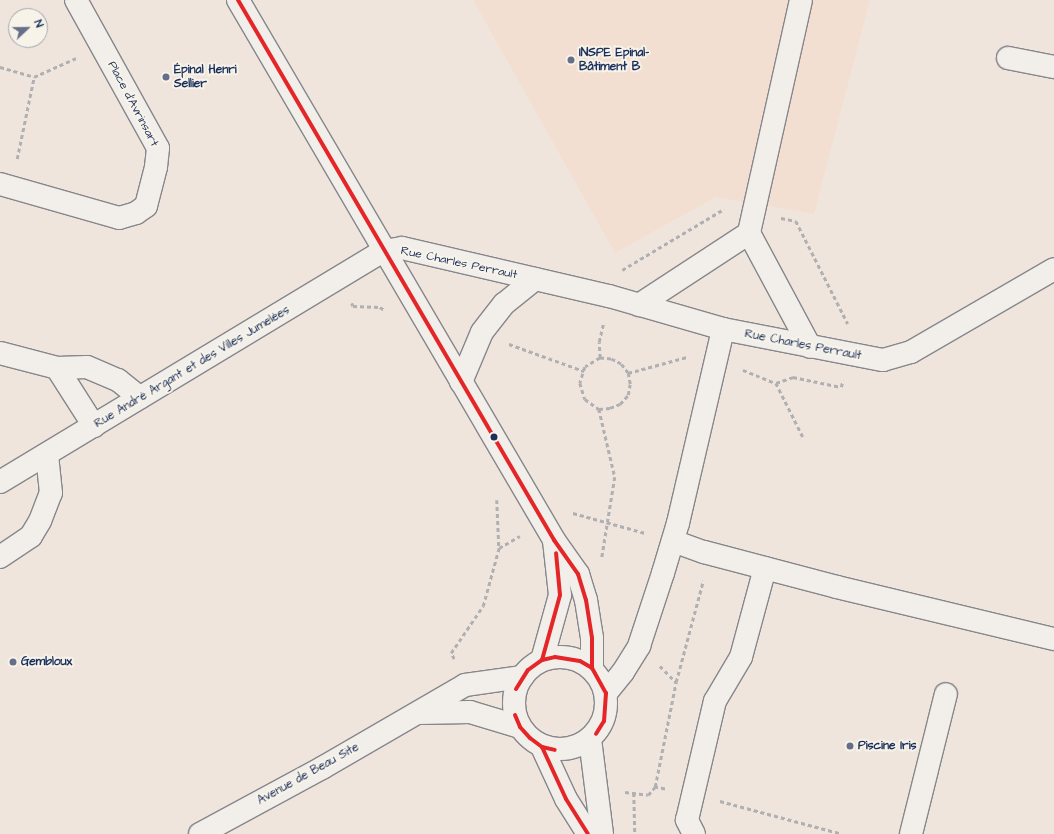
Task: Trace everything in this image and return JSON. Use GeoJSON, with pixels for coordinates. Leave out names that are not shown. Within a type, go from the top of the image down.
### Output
{"type":"FeatureCollection","features":[{"type":"Feature","properties":{"kind":"street","name":"Place d'Avrinsart"},"geometry":{"type":"LineString","coordinates":[[6,185],[119,218],[136,213],[146,206],[156,167],[158,148],[76,0]]}},
{"type":"Feature","properties":{"kind":"street"},"geometry":{"type":"LineString","coordinates":[[238,0],[383,251],[554,540],[578,574],[586,600],[592,638],[592,668],[606,693],[607,707],[604,721],[590,739],[568,750],[542,746],[530,738],[520,727],[514,702],[522,677],[542,660],[568,657],[592,668]]}},
{"type":"Feature","properties":{"kind":"street"},"geometry":{"type":"LineString","coordinates":[[801,0],[749,233],[810,347]]}},
{"type":"Feature","properties":{"kind":"street"},"geometry":{"type":"LineString","coordinates":[[1008,58],[1054,67]]}},
{"type":"Feature","properties":{"kind":"street"},"geometry":{"type":"LineString","coordinates":[[639,305],[749,233]]}},
{"type":"Feature","properties":{"kind":"street","name":"Rue Charles Perrault"},"geometry":{"type":"LineString","coordinates":[[383,251],[402,248],[609,296],[723,329],[883,360],[911,352],[1054,270]]}},
{"type":"Feature","properties":{"kind":"street","name":"Rue André Argant et des Villes Jumelées"},"geometry":{"type":"LineString","coordinates":[[0,482],[383,251]]}},
{"type":"Feature","properties":{"kind":"street","name":"Rue Charles Perrault"},"geometry":{"type":"LineString","coordinates":[[461,382],[482,332],[504,304],[535,279]]}},
{"type":"Feature","properties":{"kind":"street"},"geometry":{"type":"LineString","coordinates":[[606,693],[623,672],[639,646],[673,541],[723,329]]}},
{"type":"Feature","properties":{"kind":"street"},"geometry":{"type":"LineString","coordinates":[[0,353],[57,368],[87,367],[118,380],[140,398]]}},
{"type":"Feature","properties":{"kind":"street"},"geometry":{"type":"LineString","coordinates":[[57,368],[94,426]]}},
{"type":"Feature","properties":{"kind":"street"},"geometry":{"type":"LineString","coordinates":[[0,557],[31,536],[40,521],[50,493],[47,454]]}},
{"type":"Feature","properties":{"kind":"street"},"geometry":{"type":"LineString","coordinates":[[542,660],[560,595],[554,540]]}},
{"type":"Feature","properties":{"kind":"street"},"geometry":{"type":"LineString","coordinates":[[673,541],[765,568],[1054,639]]}},
{"type":"Feature","properties":{"kind":"street"},"geometry":{"type":"LineString","coordinates":[[694,834],[687,820],[715,701],[741,657],[765,568]]}},
{"type":"Feature","properties":{"kind":"street","name":"Avenue de Beau Site"},"geometry":{"type":"LineString","coordinates":[[200,834],[322,768],[465,685],[522,677]]}},
{"type":"Feature","properties":{"kind":"street"},"geometry":{"type":"LineString","coordinates":[[911,834],[946,694]]}},
{"type":"Feature","properties":{"kind":"street","name":"Avenue de Beau Site"},"geometry":{"type":"LineString","coordinates":[[415,713],[470,712],[520,727]]}},
{"type":"Feature","properties":{"kind":"street"},"geometry":{"type":"LineString","coordinates":[[590,739],[602,834]]}},
{"type":"Feature","properties":{"kind":"street"},"geometry":{"type":"LineString","coordinates":[[542,746],[566,800],[588,834]]}},
{"type":"Feature","properties":{"kind":"path"},"geometry":{"type":"LineString","coordinates":[[0,67],[34,78],[101,46]]}},
{"type":"Feature","properties":{"kind":"path"},"geometry":{"type":"LineString","coordinates":[[6,185],[34,78]]}},
{"type":"Feature","properties":{"kind":"path"},"geometry":{"type":"LineString","coordinates":[[338,278],[353,306],[380,307],[389,314]]}},
{"type":"Feature","properties":{"kind":"path"},"geometry":{"type":"LineString","coordinates":[[600,358],[599,342],[609,296]]}},
{"type":"Feature","properties":{"kind":"path"},"geometry":{"type":"LineString","coordinates":[[600,358],[616,362],[628,373],[630,384],[628,395],[620,404],[610,408],[599,409],[585,399],[580,383],[585,367],[600,358]]}},
{"type":"Feature","properties":{"kind":"path"},"geometry":{"type":"LineString","coordinates":[[496,497],[499,548]]}},
{"type":"Feature","properties":{"kind":"path"},"geometry":{"type":"LineString","coordinates":[[634,793],[635,834]]}},
{"type":"Feature","properties":{"kind":"shaded area"},"geometry":{"type":"Polygon","coordinates":[[[473,0],[870,0],[814,214],[716,197],[615,253],[473,0]]]}},
{"type":"Feature","properties":{"kind":"transit line"},"geometry":{"type":"LineString","coordinates":[[238,0],[554,540],[578,574],[586,600],[592,638],[592,668]]}},
{"type":"Feature","properties":{"kind":"transit line"},"geometry":{"type":"LineString","coordinates":[[542,660],[560,595],[556,553]]}},
{"type":"Feature","properties":{"kind":"transit line"},"geometry":{"type":"LineString","coordinates":[[516,689],[528,670],[542,660],[555,657],[580,661]]}},
{"type":"Feature","properties":{"kind":"transit line"},"geometry":{"type":"LineString","coordinates":[[580,661],[592,668],[606,693],[604,721],[596,734]]}},
{"type":"Feature","properties":{"kind":"transit line"},"geometry":{"type":"LineString","coordinates":[[515,715],[520,727],[530,738],[542,747],[555,750]]}},
{"type":"Feature","properties":{"kind":"transit line"},"geometry":{"type":"LineString","coordinates":[[542,747],[566,799],[588,834]]}},
{"type":"Feature","properties":{"kind":"place","name":"INSPE Epinal- Bâtiment B"},"geometry":{"type":"Point","coordinates":[571,60]}},
{"type":"Feature","properties":{"kind":"place","name":"Épinal Henri Sellier"},"geometry":{"type":"Point","coordinates":[166,77]}},
{"type":"Feature","properties":{"kind":"place","name":"Gembloux"},"geometry":{"type":"Point","coordinates":[13,662]}},
{"type":"Feature","properties":{"kind":"place","name":"Piscine Iris"},"geometry":{"type":"Point","coordinates":[850,746]}}]}
